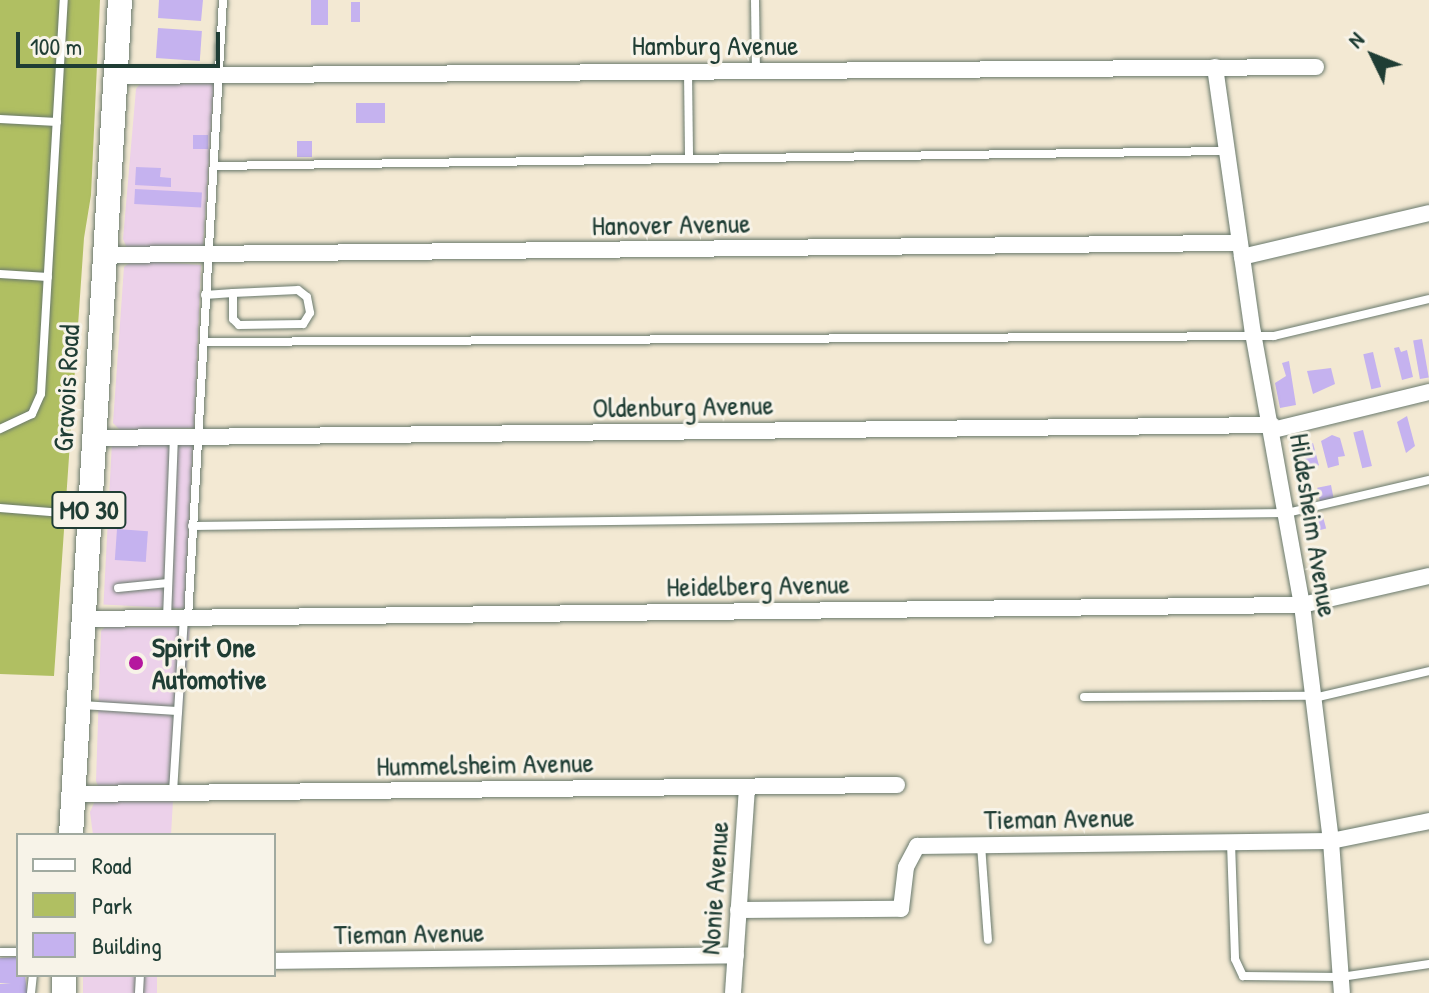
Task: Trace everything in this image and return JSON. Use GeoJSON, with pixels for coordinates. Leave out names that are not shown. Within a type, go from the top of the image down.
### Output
{"type":"FeatureCollection","features":[{"type":"Feature","properties":{"kind":"main road","name":"MO 30"},"geometry":{"type":"LineString","coordinates":[[115,76],[120,0]]}},
{"type":"Feature","properties":{"kind":"main road","name":"Gravois Road"},"geometry":{"type":"LineString","coordinates":[[71,833],[115,76]]}},
{"type":"Feature","properties":{"kind":"street","name":"Hildesheim Avenue"},"geometry":{"type":"LineString","coordinates":[[1215,67],[1253,333],[1273,427],[1302,605],[1331,841],[1341,985]]}},
{"type":"Feature","properties":{"kind":"street","name":"Hamburg Avenue"},"geometry":{"type":"LineString","coordinates":[[115,76],[1316,67]]}},
{"type":"Feature","properties":{"kind":"street","name":"Hanover Avenue"},"geometry":{"type":"LineString","coordinates":[[104,255],[1240,250],[1429,213]]}},
{"type":"Feature","properties":{"kind":"street","name":"Oldenburg Avenue"},"geometry":{"type":"LineString","coordinates":[[93,438],[1273,427],[1429,392]]}},
{"type":"Feature","properties":{"kind":"street","name":"Heidelberg Avenue"},"geometry":{"type":"LineString","coordinates":[[83,619],[1302,605],[1429,576]]}},
{"type":"Feature","properties":{"kind":"street","name":"Hummelsheim Avenue"},"geometry":{"type":"LineString","coordinates":[[73,794],[897,785]]}},
{"type":"Feature","properties":{"kind":"street","name":"Nonie Avenue"},"geometry":{"type":"LineString","coordinates":[[733,993],[747,787]]}},
{"type":"Feature","properties":{"kind":"street","name":"Tieman Avenue"},"geometry":{"type":"LineString","coordinates":[[738,910],[901,909],[906,867],[917,846],[1331,841],[1429,821]]}},
{"type":"Feature","properties":{"kind":"street","name":"Tieman Avenue"},"geometry":{"type":"LineString","coordinates":[[276,961],[736,955]]}},
{"type":"Feature","properties":{"kind":"lane"},"geometry":{"type":"LineString","coordinates":[[0,429],[32,414],[41,394],[64,0]]}},
{"type":"Feature","properties":{"kind":"lane"},"geometry":{"type":"LineString","coordinates":[[173,793],[177,711],[183,694],[180,618],[199,437],[206,255],[223,0]]}},
{"type":"Feature","properties":{"kind":"lane"},"geometry":{"type":"LineString","coordinates":[[755,0],[756,71]]}},
{"type":"Feature","properties":{"kind":"lane"},"geometry":{"type":"LineString","coordinates":[[688,72],[689,158]]}},
{"type":"Feature","properties":{"kind":"lane"},"geometry":{"type":"LineString","coordinates":[[0,119],[57,122]]}},
{"type":"Feature","properties":{"kind":"lane"},"geometry":{"type":"LineString","coordinates":[[214,166],[1226,151]]}},
{"type":"Feature","properties":{"kind":"lane"},"geometry":{"type":"LineString","coordinates":[[0,274],[48,277]]}},
{"type":"Feature","properties":{"kind":"lane"},"geometry":{"type":"LineString","coordinates":[[205,295],[233,293],[298,290],[307,297],[310,313],[303,324],[239,325],[233,319],[233,293]]}},
{"type":"Feature","properties":{"kind":"lane"},"geometry":{"type":"LineString","coordinates":[[204,342],[1253,333],[1274,336],[1429,299]]}},
{"type":"Feature","properties":{"kind":"lane"},"geometry":{"type":"LineString","coordinates":[[174,437],[168,583],[180,618]]}},
{"type":"Feature","properties":{"kind":"lane"},"geometry":{"type":"LineString","coordinates":[[192,526],[1287,513],[1429,480]]}},
{"type":"Feature","properties":{"kind":"lane"},"geometry":{"type":"LineString","coordinates":[[0,508],[89,515]]}},
{"type":"Feature","properties":{"kind":"lane"},"geometry":{"type":"LineString","coordinates":[[118,588],[168,583]]}},
{"type":"Feature","properties":{"kind":"lane"},"geometry":{"type":"LineString","coordinates":[[1084,697],[1313,697],[1429,671]]}},
{"type":"Feature","properties":{"kind":"lane"},"geometry":{"type":"LineString","coordinates":[[78,705],[177,711]]}},
{"type":"Feature","properties":{"kind":"lane"},"geometry":{"type":"LineString","coordinates":[[1231,842],[1237,971],[1252,978],[1341,985],[1429,964]]}},
{"type":"Feature","properties":{"kind":"lane"},"geometry":{"type":"LineString","coordinates":[[981,845],[988,940]]}},
{"type":"Feature","properties":{"kind":"shaded area"},"geometry":{"type":"Polygon","coordinates":[[[214,83],[203,246],[127,248],[123,239],[136,89],[140,84],[214,83]]]}},
{"type":"Feature","properties":{"kind":"shaded area"},"geometry":{"type":"Polygon","coordinates":[[[133,260],[201,265],[194,428],[120,430],[113,423],[124,267],[133,260]]]}},
{"type":"Feature","properties":{"kind":"shaded area"},"geometry":{"type":"Polygon","coordinates":[[[112,440],[193,444],[184,609],[103,605],[112,440]]]}},
{"type":"Feature","properties":{"kind":"shaded area"},"geometry":{"type":"Polygon","coordinates":[[[105,627],[190,627],[177,784],[98,786],[101,631],[105,627]]]}},
{"type":"Feature","properties":{"kind":"shaded area"},"geometry":{"type":"Polygon","coordinates":[[[173,800],[171,833],[93,833],[90,812],[95,801],[173,800]]]}},
{"type":"Feature","properties":{"kind":"shaded area"},"geometry":{"type":"Polygon","coordinates":[[[83,977],[157,977],[157,993],[83,993],[83,977]]]}},
{"type":"Feature","properties":{"kind":"green space"},"geometry":{"type":"Polygon","coordinates":[[[0,0],[100,0],[91,195],[84,238],[54,676],[0,674],[0,0]]]}},
{"type":"Feature","properties":{"kind":"building"},"geometry":{"type":"Polygon","coordinates":[[[159,0],[203,0],[201,21],[158,18],[159,0]]]}},
{"type":"Feature","properties":{"kind":"building"},"geometry":{"type":"Polygon","coordinates":[[[311,0],[328,0],[328,25],[311,25],[311,0]]]}},
{"type":"Feature","properties":{"kind":"building"},"geometry":{"type":"Polygon","coordinates":[[[351,2],[360,2],[360,22],[351,22],[351,2]]]}},
{"type":"Feature","properties":{"kind":"building"},"geometry":{"type":"Polygon","coordinates":[[[158,28],[202,31],[200,61],[156,58],[158,28]]]}},
{"type":"Feature","properties":{"kind":"building"},"geometry":{"type":"Polygon","coordinates":[[[356,103],[385,103],[385,123],[356,123],[356,103]]]}},
{"type":"Feature","properties":{"kind":"building"},"geometry":{"type":"Polygon","coordinates":[[[193,135],[208,135],[208,149],[193,149],[193,135]]]}},
{"type":"Feature","properties":{"kind":"building"},"geometry":{"type":"Polygon","coordinates":[[[297,141],[312,141],[312,157],[297,157],[297,141]]]}},
{"type":"Feature","properties":{"kind":"building"},"geometry":{"type":"Polygon","coordinates":[[[136,167],[161,168],[160,177],[171,178],[171,187],[135,185],[136,167]]]}},
{"type":"Feature","properties":{"kind":"building"},"geometry":{"type":"Polygon","coordinates":[[[135,189],[202,193],[201,207],[134,204],[135,189]]]}},
{"type":"Feature","properties":{"kind":"building"},"geometry":{"type":"Polygon","coordinates":[[[1422,339],[1429,377],[1420,379],[1413,341],[1422,339]]]}},
{"type":"Feature","properties":{"kind":"building"},"geometry":{"type":"Polygon","coordinates":[[[1399,347],[1401,352],[1407,350],[1413,377],[1402,380],[1394,348],[1399,347]]]}},
{"type":"Feature","properties":{"kind":"building"},"geometry":{"type":"Polygon","coordinates":[[[1373,352],[1381,387],[1371,389],[1363,354],[1373,352]]]}},
{"type":"Feature","properties":{"kind":"building"},"geometry":{"type":"Polygon","coordinates":[[[1289,361],[1296,405],[1280,408],[1275,383],[1286,376],[1282,363],[1289,361]]]}},
{"type":"Feature","properties":{"kind":"building"},"geometry":{"type":"Polygon","coordinates":[[[1331,368],[1335,384],[1313,394],[1307,371],[1331,368]]]}},
{"type":"Feature","properties":{"kind":"building"},"geometry":{"type":"Polygon","coordinates":[[[1407,416],[1415,446],[1406,453],[1397,422],[1407,416]]]}},
{"type":"Feature","properties":{"kind":"building"},"geometry":{"type":"Polygon","coordinates":[[[1363,430],[1372,466],[1362,468],[1353,432],[1363,430]]]}},
{"type":"Feature","properties":{"kind":"building"},"geometry":{"type":"Polygon","coordinates":[[[1332,435],[1340,438],[1345,456],[1338,457],[1339,465],[1328,468],[1321,441],[1332,435]]]}},
{"type":"Feature","properties":{"kind":"building"},"geometry":{"type":"Polygon","coordinates":[[[1313,443],[1319,465],[1300,470],[1294,448],[1313,443]]]}},
{"type":"Feature","properties":{"kind":"building"},"geometry":{"type":"Polygon","coordinates":[[[1331,485],[1334,500],[1320,502],[1317,488],[1331,485]]]}},
{"type":"Feature","properties":{"kind":"building"},"geometry":{"type":"Polygon","coordinates":[[[1322,513],[1326,528],[1310,533],[1306,517],[1322,513]]]}},
{"type":"Feature","properties":{"kind":"building"},"geometry":{"type":"Polygon","coordinates":[[[117,529],[148,531],[146,562],[115,560],[117,529]]]}},
{"type":"Feature","properties":{"kind":"building"},"geometry":{"type":"Polygon","coordinates":[[[16,957],[16,977],[25,977],[27,993],[0,993],[0,984],[11,984],[0,983],[0,958],[16,957]]]}},
{"type":"Feature","properties":{"kind":"place","name":"Spirit One Automotive"},"geometry":{"type":"Point","coordinates":[136,663]}}]}
